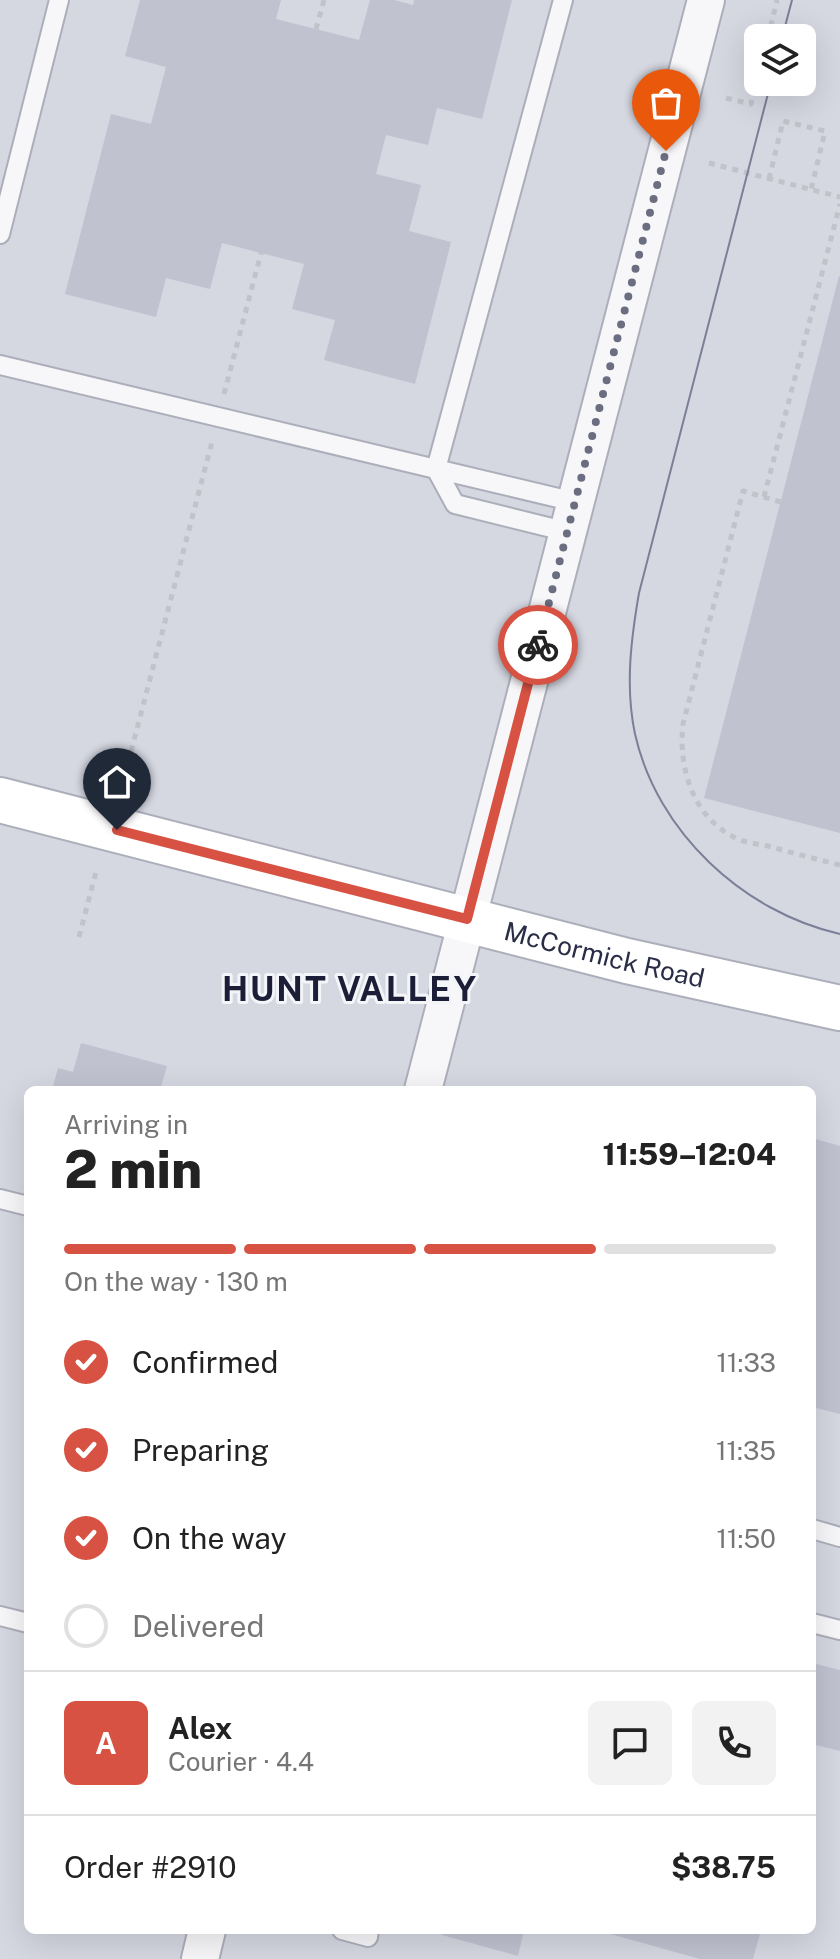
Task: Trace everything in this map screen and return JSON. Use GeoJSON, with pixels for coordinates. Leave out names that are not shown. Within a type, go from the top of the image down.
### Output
{"type":"FeatureCollection","features":[{"type":"Feature","properties":{"kind":"main road","name":"McCormick Road"},"geometry":{"type":"LineString","coordinates":[[0,800],[641,965],[840,1008]]}},
{"type":"Feature","properties":{"kind":"street"},"geometry":{"type":"LineString","coordinates":[[424,1086],[706,0]]}},
{"type":"Feature","properties":{"kind":"street"},"geometry":{"type":"LineString","coordinates":[[200,1959],[206,1934]]}},
{"type":"Feature","properties":{"kind":"lane"},"geometry":{"type":"LineString","coordinates":[[0,234],[59,0]]}},
{"type":"Feature","properties":{"kind":"lane"},"geometry":{"type":"LineString","coordinates":[[563,0],[436,469],[455,504],[571,517]]}},
{"type":"Feature","properties":{"kind":"lane"},"geometry":{"type":"LineString","coordinates":[[0,365],[436,469],[571,517]]}},
{"type":"Feature","properties":{"kind":"lane"},"geometry":{"type":"LineString","coordinates":[[0,1199],[24,1205]]}},
{"type":"Feature","properties":{"kind":"lane"},"geometry":{"type":"LineString","coordinates":[[816,1530],[840,1537]]}},
{"type":"Feature","properties":{"kind":"lane"},"geometry":{"type":"LineString","coordinates":[[0,1616],[24,1622]]}},
{"type":"Feature","properties":{"kind":"lane"},"geometry":{"type":"LineString","coordinates":[[816,1624],[840,1630]]}},
{"type":"Feature","properties":{"kind":"path"},"geometry":{"type":"LineString","coordinates":[[316,29],[324,0]]}},
{"type":"Feature","properties":{"kind":"path"},"geometry":{"type":"LineString","coordinates":[[771,24],[777,0]]}},
{"type":"Feature","properties":{"kind":"path"},"geometry":{"type":"LineString","coordinates":[[726,98],[751,104],[753,96]]}},
{"type":"Feature","properties":{"kind":"path"},"geometry":{"type":"LineString","coordinates":[[769,179],[783,121],[825,131],[811,190]]}},
{"type":"Feature","properties":{"kind":"path"},"geometry":{"type":"LineString","coordinates":[[709,163],[840,197]]}},
{"type":"Feature","properties":{"kind":"path"},"geometry":{"type":"LineString","coordinates":[[764,497],[840,204]]}},
{"type":"Feature","properties":{"kind":"path"},"geometry":{"type":"LineString","coordinates":[[122,786],[261,253]]}},
{"type":"Feature","properties":{"kind":"path"},"geometry":{"type":"LineString","coordinates":[[781,502],[743,491],[683,724],[680,747],[692,793],[704,812],[719,827],[738,839],[840,865]]}},
{"type":"Feature","properties":{"kind":"path"},"geometry":{"type":"LineString","coordinates":[[79,937],[96,872]]}},
{"type":"Feature","properties":{"kind":"shaded area"},"geometry":{"type":"Polygon","coordinates":[[[0,0],[840,0],[840,1959],[0,1959],[0,0]]]}},
{"type":"Feature","properties":{"kind":"building"},"geometry":{"type":"Polygon","coordinates":[[[140,0],[281,0],[276,19],[359,40],[370,0],[394,0],[413,5],[414,0],[512,0],[482,119],[437,108],[428,145],[386,135],[376,174],[421,185],[409,231],[451,242],[415,384],[324,360],[335,320],[292,309],[304,264],[222,243],[210,289],[166,278],[156,317],[65,294],[111,114],[151,124],[166,67],[125,56],[140,0]]]}},
{"type":"Feature","properties":{"kind":"building"},"geometry":{"type":"Polygon","coordinates":[[[840,276],[840,833],[704,798],[840,276]]]}},
{"type":"Feature","properties":{"kind":"building"},"geometry":{"type":"Polygon","coordinates":[[[81,1043],[167,1066],[161,1086],[53,1086],[58,1068],[73,1072],[81,1043]]]}},
{"type":"Feature","properties":{"kind":"building"},"geometry":{"type":"Polygon","coordinates":[[[816,1139],[840,1146],[840,1414],[816,1408],[816,1139]]]}},
{"type":"Feature","properties":{"kind":"building"},"geometry":{"type":"Polygon","coordinates":[[[816,1664],[840,1670],[840,1751],[816,1745],[816,1664]]]}},
{"type":"Feature","properties":{"kind":"building"},"geometry":{"type":"Polygon","coordinates":[[[442,1934],[523,1934],[518,1956],[442,1934]]]}},
{"type":"Feature","properties":{"kind":"building"},"geometry":{"type":"Polygon","coordinates":[[[610,1934],[760,1934],[753,1959],[700,1959],[610,1934]]]}},
{"type":"Feature","properties":{"kind":"tram line"},"geometry":{"type":"LineString","coordinates":[[786,24],[792,0]]}},
{"type":"Feature","properties":{"kind":"tram line"},"geometry":{"type":"LineString","coordinates":[[767,96],[639,593],[632,645],[630,699],[635,734],[646,770],[663,804],[684,835],[738,887],[804,923],[840,934]]}},
{"type":"Feature","properties":{"kind":"way so far"},"geometry":{"type":"LineString","coordinates":[[538,645],[666,151]]}},
{"type":"Feature","properties":{"kind":"district","name":"HUNT VALLEY"},"geometry":{"type":"Point","coordinates":[350,989]}},
{"type":"Feature","properties":{"kind":"route"},"geometry":{"type":"LineString","coordinates":[[117,830],[467,919],[538,645]]}}]}
